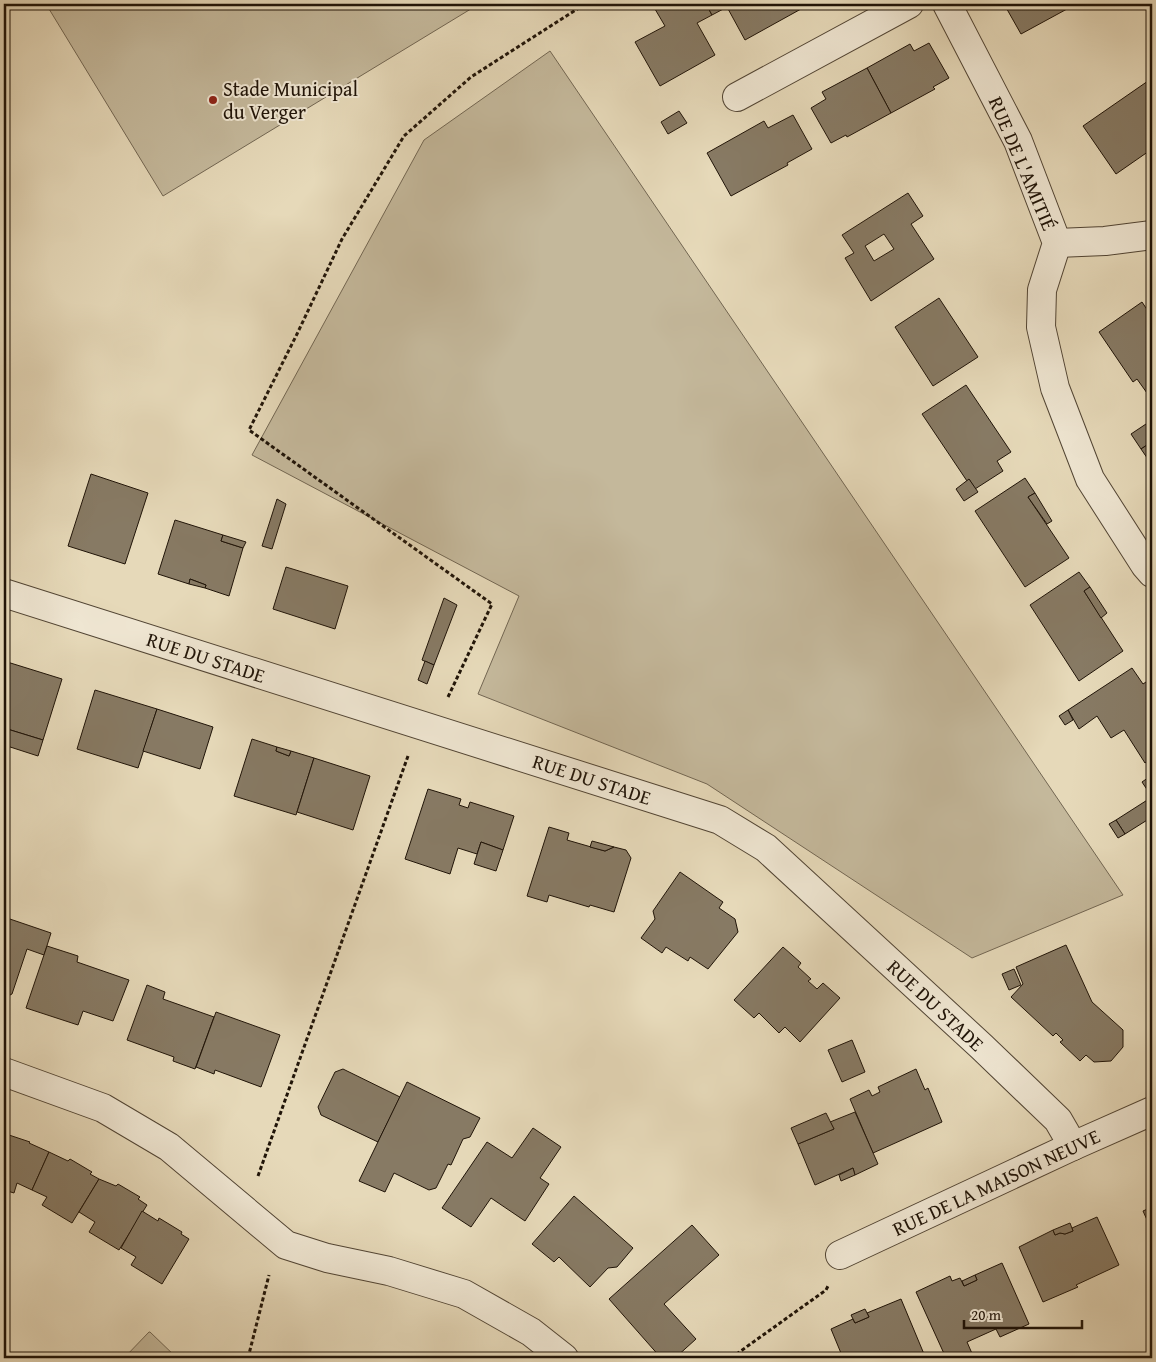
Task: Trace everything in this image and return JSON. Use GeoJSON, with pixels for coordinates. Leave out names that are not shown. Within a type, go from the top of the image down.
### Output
{"type":"FeatureCollection","features":[{"type":"Feature","properties":{"kind":"street"},"geometry":{"type":"LineString","coordinates":[[737,98],[909,4]]}},
{"type":"Feature","properties":{"kind":"street","name":"RUE DE L'AMITIÉ"},"geometry":{"type":"LineString","coordinates":[[947,4],[1018,141],[1057,243],[1042,290],[1041,327],[1055,388],[1090,479],[1152,573]]}},
{"type":"Feature","properties":{"kind":"street"},"geometry":{"type":"LineString","coordinates":[[1057,243],[1105,241],[1152,235]]}},
{"type":"Feature","properties":{"kind":"street","name":"RUE DU STADE"},"geometry":{"type":"LineString","coordinates":[[4,593],[720,820],[766,848],[982,1047],[1058,1120],[1073,1146]]}},
{"type":"Feature","properties":{"kind":"street"},"geometry":{"type":"LineString","coordinates":[[4,1072],[103,1108],[169,1147],[286,1245],[327,1258],[389,1271],[464,1294],[531,1332],[564,1358]]}},
{"type":"Feature","properties":{"kind":"street","name":"RUE DE LA MAISON NEUVE"},"geometry":{"type":"LineString","coordinates":[[840,1255],[1152,1111]]}},
{"type":"Feature","properties":{"kind":"path"},"geometry":{"type":"LineString","coordinates":[[247,1214],[262,1162],[428,727],[445,703],[492,604],[249,430],[342,239],[404,136],[471,77],[584,4]]}},
{"type":"Feature","properties":{"kind":"path"},"geometry":{"type":"LineString","coordinates":[[731,1358],[826,1290],[840,1255]]}},
{"type":"Feature","properties":{"kind":"path"},"geometry":{"type":"LineString","coordinates":[[248,1358],[271,1268]]}},
{"type":"Feature","properties":{"kind":"shaded area","name":"Stade Municipal du Verger"},"geometry":{"type":"Polygon","coordinates":[[[46,4],[479,4],[163,196],[46,4]]]}},
{"type":"Feature","properties":{"kind":"shaded area"},"geometry":{"type":"Polygon","coordinates":[[[550,51],[1123,895],[972,958],[707,784],[478,694],[519,596],[252,455],[424,140],[550,51]]]}},
{"type":"Feature","properties":{"kind":"shaded area"},"geometry":{"type":"Polygon","coordinates":[[[150,1332],[177,1358],[124,1358],[150,1332]]]}},
{"type":"Feature","properties":{"kind":"building"},"geometry":{"type":"Polygon","coordinates":[[[652,4],[706,4],[712,15],[697,23],[715,55],[660,86],[635,42],[665,26],[652,4]]]}},
{"type":"Feature","properties":{"kind":"building"},"geometry":{"type":"Polygon","coordinates":[[[706,4],[810,4],[745,40],[727,7],[712,15],[706,4]]]}},
{"type":"Feature","properties":{"kind":"building"},"geometry":{"type":"Polygon","coordinates":[[[1004,4],[1064,4],[1067,9],[1021,34],[1004,4]]]}},
{"type":"Feature","properties":{"kind":"building"},"geometry":{"type":"Polygon","coordinates":[[[929,43],[949,78],[933,87],[935,89],[891,113],[867,68],[910,44],[914,51],[929,43]]]}},
{"type":"Feature","properties":{"kind":"building"},"geometry":{"type":"Polygon","coordinates":[[[867,68],[891,113],[847,137],[846,135],[831,143],[811,108],[826,99],[822,92],[867,68]]]}},
{"type":"Feature","properties":{"kind":"building"},"geometry":{"type":"Polygon","coordinates":[[[1148,81],[1152,86],[1152,149],[1116,174],[1083,126],[1148,81]]]}},
{"type":"Feature","properties":{"kind":"building"},"geometry":{"type":"Polygon","coordinates":[[[679,111],[687,123],[668,134],[661,122],[679,111]]]}},
{"type":"Feature","properties":{"kind":"building"},"geometry":{"type":"Polygon","coordinates":[[[793,115],[812,149],[787,163],[788,165],[731,196],[707,153],[764,121],[768,128],[793,115]]]}},
{"type":"Feature","properties":{"kind":"building"},"geometry":{"type":"Polygon","coordinates":[[[908,193],[923,216],[911,224],[934,259],[871,301],[845,258],[854,253],[842,235],[908,193]],[[884,234],[865,246],[874,261],[894,249],[884,234]]]}},
{"type":"Feature","properties":{"kind":"building"},"geometry":{"type":"Polygon","coordinates":[[[939,298],[978,357],[933,386],[895,327],[939,298]]]}},
{"type":"Feature","properties":{"kind":"building"},"geometry":{"type":"Polygon","coordinates":[[[1142,302],[1152,317],[1152,390],[1147,393],[1137,379],[1133,382],[1099,332],[1142,302]]]}},
{"type":"Feature","properties":{"kind":"building"},"geometry":{"type":"Polygon","coordinates":[[[966,385],[1011,452],[997,461],[1003,471],[975,489],[969,479],[967,481],[922,414],[966,385]]]}},
{"type":"Feature","properties":{"kind":"building"},"geometry":{"type":"Polygon","coordinates":[[[1152,420],[1152,453],[1147,445],[1141,449],[1131,434],[1152,420]]]}},
{"type":"Feature","properties":{"kind":"building"},"geometry":{"type":"Polygon","coordinates":[[[1147,445],[1152,453],[1152,465],[1141,449],[1147,445]]]}},
{"type":"Feature","properties":{"kind":"building"},"geometry":{"type":"Polygon","coordinates":[[[91,474],[148,493],[125,564],[68,546],[91,474]]]}},
{"type":"Feature","properties":{"kind":"building"},"geometry":{"type":"Polygon","coordinates":[[[1025,478],[1035,493],[1028,497],[1069,558],[1025,587],[975,511],[1025,478]]]}},
{"type":"Feature","properties":{"kind":"building"},"geometry":{"type":"Polygon","coordinates":[[[969,479],[978,492],[964,501],[956,489],[969,479]]]}},
{"type":"Feature","properties":{"kind":"building"},"geometry":{"type":"Polygon","coordinates":[[[1035,493],[1052,521],[1047,524],[1028,497],[1035,493]]]}},
{"type":"Feature","properties":{"kind":"building"},"geometry":{"type":"Polygon","coordinates":[[[277,499],[286,504],[272,549],[262,546],[277,499]]]}},
{"type":"Feature","properties":{"kind":"building"},"geometry":{"type":"Polygon","coordinates":[[[175,520],[223,535],[221,541],[243,548],[229,596],[205,588],[206,585],[190,579],[189,584],[158,574],[175,520]]]}},
{"type":"Feature","properties":{"kind":"building"},"geometry":{"type":"Polygon","coordinates":[[[223,535],[246,542],[243,548],[221,541],[223,535]]]}},
{"type":"Feature","properties":{"kind":"building"},"geometry":{"type":"Polygon","coordinates":[[[286,567],[348,586],[335,629],[273,609],[286,567]]]}},
{"type":"Feature","properties":{"kind":"building"},"geometry":{"type":"Polygon","coordinates":[[[1079,572],[1090,587],[1084,591],[1123,651],[1079,681],[1030,605],[1079,572]]]}},
{"type":"Feature","properties":{"kind":"building"},"geometry":{"type":"Polygon","coordinates":[[[190,579],[206,585],[205,588],[189,584],[190,579]]]}},
{"type":"Feature","properties":{"kind":"building"},"geometry":{"type":"Polygon","coordinates":[[[1090,587],[1107,613],[1101,618],[1084,591],[1090,587]]]}},
{"type":"Feature","properties":{"kind":"building"},"geometry":{"type":"Polygon","coordinates":[[[444,598],[457,605],[434,665],[422,660],[444,598]]]}},
{"type":"Feature","properties":{"kind":"building"},"geometry":{"type":"Polygon","coordinates":[[[4,661],[62,679],[43,740],[4,728],[4,661]]]}},
{"type":"Feature","properties":{"kind":"building"},"geometry":{"type":"Polygon","coordinates":[[[425,661],[434,665],[427,684],[418,680],[425,661]]]}},
{"type":"Feature","properties":{"kind":"building"},"geometry":{"type":"Polygon","coordinates":[[[1132,668],[1143,684],[1152,678],[1152,758],[1145,763],[1124,730],[1111,738],[1097,716],[1079,729],[1068,710],[1132,668]]]}},
{"type":"Feature","properties":{"kind":"building"},"geometry":{"type":"Polygon","coordinates":[[[95,690],[157,709],[138,768],[77,749],[95,690]]]}},
{"type":"Feature","properties":{"kind":"building"},"geometry":{"type":"Polygon","coordinates":[[[157,709],[213,727],[200,769],[143,751],[157,709]]]}},
{"type":"Feature","properties":{"kind":"building"},"geometry":{"type":"Polygon","coordinates":[[[1068,710],[1073,720],[1065,725],[1059,716],[1068,710]]]}},
{"type":"Feature","properties":{"kind":"building"},"geometry":{"type":"Polygon","coordinates":[[[4,728],[43,740],[38,756],[4,745],[4,728]]]}},
{"type":"Feature","properties":{"kind":"building"},"geometry":{"type":"Polygon","coordinates":[[[252,739],[277,747],[276,751],[289,756],[291,751],[314,758],[296,815],[234,796],[252,739]]]}},
{"type":"Feature","properties":{"kind":"building"},"geometry":{"type":"Polygon","coordinates":[[[277,747],[291,751],[289,756],[276,751],[277,747]]]}},
{"type":"Feature","properties":{"kind":"building"},"geometry":{"type":"Polygon","coordinates":[[[314,758],[370,776],[353,830],[297,812],[314,758]]]}},
{"type":"Feature","properties":{"kind":"building"},"geometry":{"type":"Polygon","coordinates":[[[1152,775],[1152,797],[1142,782],[1152,775]]]}},
{"type":"Feature","properties":{"kind":"building"},"geometry":{"type":"Polygon","coordinates":[[[428,789],[461,799],[459,805],[468,808],[470,802],[514,816],[503,850],[481,842],[477,854],[458,848],[450,874],[405,859],[428,789]]]}},
{"type":"Feature","properties":{"kind":"building"},"geometry":{"type":"Polygon","coordinates":[[[1152,797],[1152,817],[1125,834],[1116,820],[1152,797]]]}},
{"type":"Feature","properties":{"kind":"building"},"geometry":{"type":"Polygon","coordinates":[[[1116,820],[1125,834],[1118,838],[1109,824],[1116,820]]]}},
{"type":"Feature","properties":{"kind":"building"},"geometry":{"type":"Polygon","coordinates":[[[549,827],[569,833],[567,840],[605,851],[614,847],[626,850],[631,858],[614,912],[549,895],[547,902],[527,896],[549,827]]]}},
{"type":"Feature","properties":{"kind":"building"},"geometry":{"type":"Polygon","coordinates":[[[592,841],[614,847],[605,851],[590,847],[592,841]]]}},
{"type":"Feature","properties":{"kind":"building"},"geometry":{"type":"Polygon","coordinates":[[[481,842],[503,850],[496,871],[474,864],[481,842]]]}},
{"type":"Feature","properties":{"kind":"building"},"geometry":{"type":"Polygon","coordinates":[[[680,872],[723,902],[719,908],[735,919],[738,932],[708,969],[690,957],[688,961],[666,947],[662,953],[641,938],[655,919],[653,911],[680,872]]]}},
{"type":"Feature","properties":{"kind":"building"},"geometry":{"type":"Polygon","coordinates":[[[4,917],[51,933],[44,955],[27,949],[12,994],[4,998],[4,917]]]}},
{"type":"Feature","properties":{"kind":"building"},"geometry":{"type":"Polygon","coordinates":[[[1066,945],[1092,1002],[1123,1030],[1123,1047],[1111,1061],[1094,1062],[1086,1055],[1080,1061],[1060,1042],[1063,1040],[1056,1033],[1053,1036],[1011,997],[1023,984],[1016,967],[1066,945]]]}},
{"type":"Feature","properties":{"kind":"building"},"geometry":{"type":"Polygon","coordinates":[[[47,946],[78,956],[77,962],[129,980],[113,1021],[83,1011],[78,1025],[26,1008],[47,946]]]}},
{"type":"Feature","properties":{"kind":"building"},"geometry":{"type":"Polygon","coordinates":[[[783,947],[801,963],[798,967],[811,979],[808,981],[817,989],[823,983],[840,998],[800,1042],[785,1027],[779,1033],[759,1013],[754,1018],[734,1000],[783,947]]]}},
{"type":"Feature","properties":{"kind":"building"},"geometry":{"type":"Polygon","coordinates":[[[1014,969],[1021,985],[1009,990],[1002,974],[1014,969]]]}},
{"type":"Feature","properties":{"kind":"building"},"geometry":{"type":"Polygon","coordinates":[[[147,985],[165,992],[163,999],[214,1017],[195,1069],[173,1061],[174,1057],[127,1040],[147,985]]]}},
{"type":"Feature","properties":{"kind":"building"},"geometry":{"type":"Polygon","coordinates":[[[216,1012],[280,1035],[261,1087],[215,1070],[214,1074],[196,1067],[216,1012]]]}},
{"type":"Feature","properties":{"kind":"building"},"geometry":{"type":"Polygon","coordinates":[[[852,1040],[865,1072],[842,1082],[828,1050],[852,1040]]]}},
{"type":"Feature","properties":{"kind":"building"},"geometry":{"type":"Polygon","coordinates":[[[343,1069],[400,1097],[378,1142],[321,1115],[318,1107],[335,1072],[343,1069]]]}},
{"type":"Feature","properties":{"kind":"building"},"geometry":{"type":"Polygon","coordinates":[[[916,1069],[925,1090],[928,1088],[942,1122],[873,1153],[850,1099],[869,1090],[872,1096],[880,1092],[878,1087],[916,1069]]]}},
{"type":"Feature","properties":{"kind":"building"},"geometry":{"type":"Polygon","coordinates":[[[407,1082],[480,1118],[470,1137],[463,1139],[451,1165],[448,1164],[436,1188],[429,1190],[394,1173],[385,1192],[359,1181],[407,1082]]]}},
{"type":"Feature","properties":{"kind":"building"},"geometry":{"type":"Polygon","coordinates":[[[855,1112],[878,1164],[855,1175],[853,1168],[815,1185],[798,1144],[834,1129],[830,1122],[855,1112]]]}},
{"type":"Feature","properties":{"kind":"building"},"geometry":{"type":"Polygon","coordinates":[[[826,1113],[834,1129],[798,1144],[791,1128],[826,1113]]]}},
{"type":"Feature","properties":{"kind":"building"},"geometry":{"type":"Polygon","coordinates":[[[533,1128],[561,1147],[540,1178],[549,1184],[525,1221],[491,1198],[471,1227],[442,1208],[487,1142],[512,1158],[533,1128]]]}},
{"type":"Feature","properties":{"kind":"building"},"geometry":{"type":"Polygon","coordinates":[[[4,1135],[30,1142],[49,1152],[32,1190],[17,1183],[14,1193],[4,1190],[4,1135]]]}},
{"type":"Feature","properties":{"kind":"building"},"geometry":{"type":"Polygon","coordinates":[[[49,1152],[68,1161],[70,1159],[92,1172],[90,1174],[99,1179],[72,1223],[42,1205],[47,1197],[32,1190],[49,1152]]]}},
{"type":"Feature","properties":{"kind":"building"},"geometry":{"type":"Polygon","coordinates":[[[853,1168],[855,1175],[841,1181],[839,1175],[853,1168]]]}},
{"type":"Feature","properties":{"kind":"building"},"geometry":{"type":"Polygon","coordinates":[[[99,1179],[116,1186],[118,1184],[140,1197],[138,1199],[147,1205],[119,1250],[89,1232],[95,1222],[79,1212],[99,1179]]]}},
{"type":"Feature","properties":{"kind":"building"},"geometry":{"type":"Polygon","coordinates":[[[574,1196],[633,1248],[617,1267],[608,1268],[590,1287],[559,1257],[554,1262],[532,1244],[574,1196]]]}},
{"type":"Feature","properties":{"kind":"building"},"geometry":{"type":"Polygon","coordinates":[[[1152,1207],[1152,1231],[1143,1211],[1152,1207]]]}},
{"type":"Feature","properties":{"kind":"building"},"geometry":{"type":"Polygon","coordinates":[[[142,1211],[158,1221],[159,1218],[182,1232],[181,1234],[189,1239],[162,1284],[131,1265],[136,1257],[121,1248],[142,1211]]]}},
{"type":"Feature","properties":{"kind":"building"},"geometry":{"type":"Polygon","coordinates":[[[1097,1217],[1119,1265],[1076,1285],[1078,1287],[1043,1302],[1019,1247],[1053,1230],[1055,1235],[1073,1231],[1072,1228],[1097,1217]]]}},
{"type":"Feature","properties":{"kind":"building"},"geometry":{"type":"Polygon","coordinates":[[[1070,1223],[1073,1231],[1055,1235],[1053,1230],[1070,1223]]]}},
{"type":"Feature","properties":{"kind":"building"},"geometry":{"type":"Polygon","coordinates":[[[692,1225],[719,1255],[664,1304],[696,1339],[675,1358],[661,1358],[609,1299],[692,1225]]]}},
{"type":"Feature","properties":{"kind":"building"},"geometry":{"type":"Polygon","coordinates":[[[1002,1263],[1029,1324],[1000,1337],[996,1329],[967,1342],[974,1358],[946,1358],[916,1292],[950,1276],[952,1281],[960,1278],[964,1286],[977,1280],[975,1275],[1002,1263]]]}},
{"type":"Feature","properties":{"kind":"building"},"geometry":{"type":"Polygon","coordinates":[[[975,1275],[977,1280],[964,1286],[962,1281],[975,1275]]]}},
{"type":"Feature","properties":{"kind":"building"},"geometry":{"type":"Polygon","coordinates":[[[901,1299],[924,1354],[915,1358],[843,1358],[831,1329],[853,1319],[855,1323],[869,1317],[867,1313],[901,1299]]]}},
{"type":"Feature","properties":{"kind":"building"},"geometry":{"type":"Polygon","coordinates":[[[865,1309],[869,1317],[855,1323],[851,1315],[865,1309]]]}},
{"type":"Feature","properties":{"kind":"place","name":"Stade Municipal du Verger"},"geometry":{"type":"Point","coordinates":[213,100]}}]}
